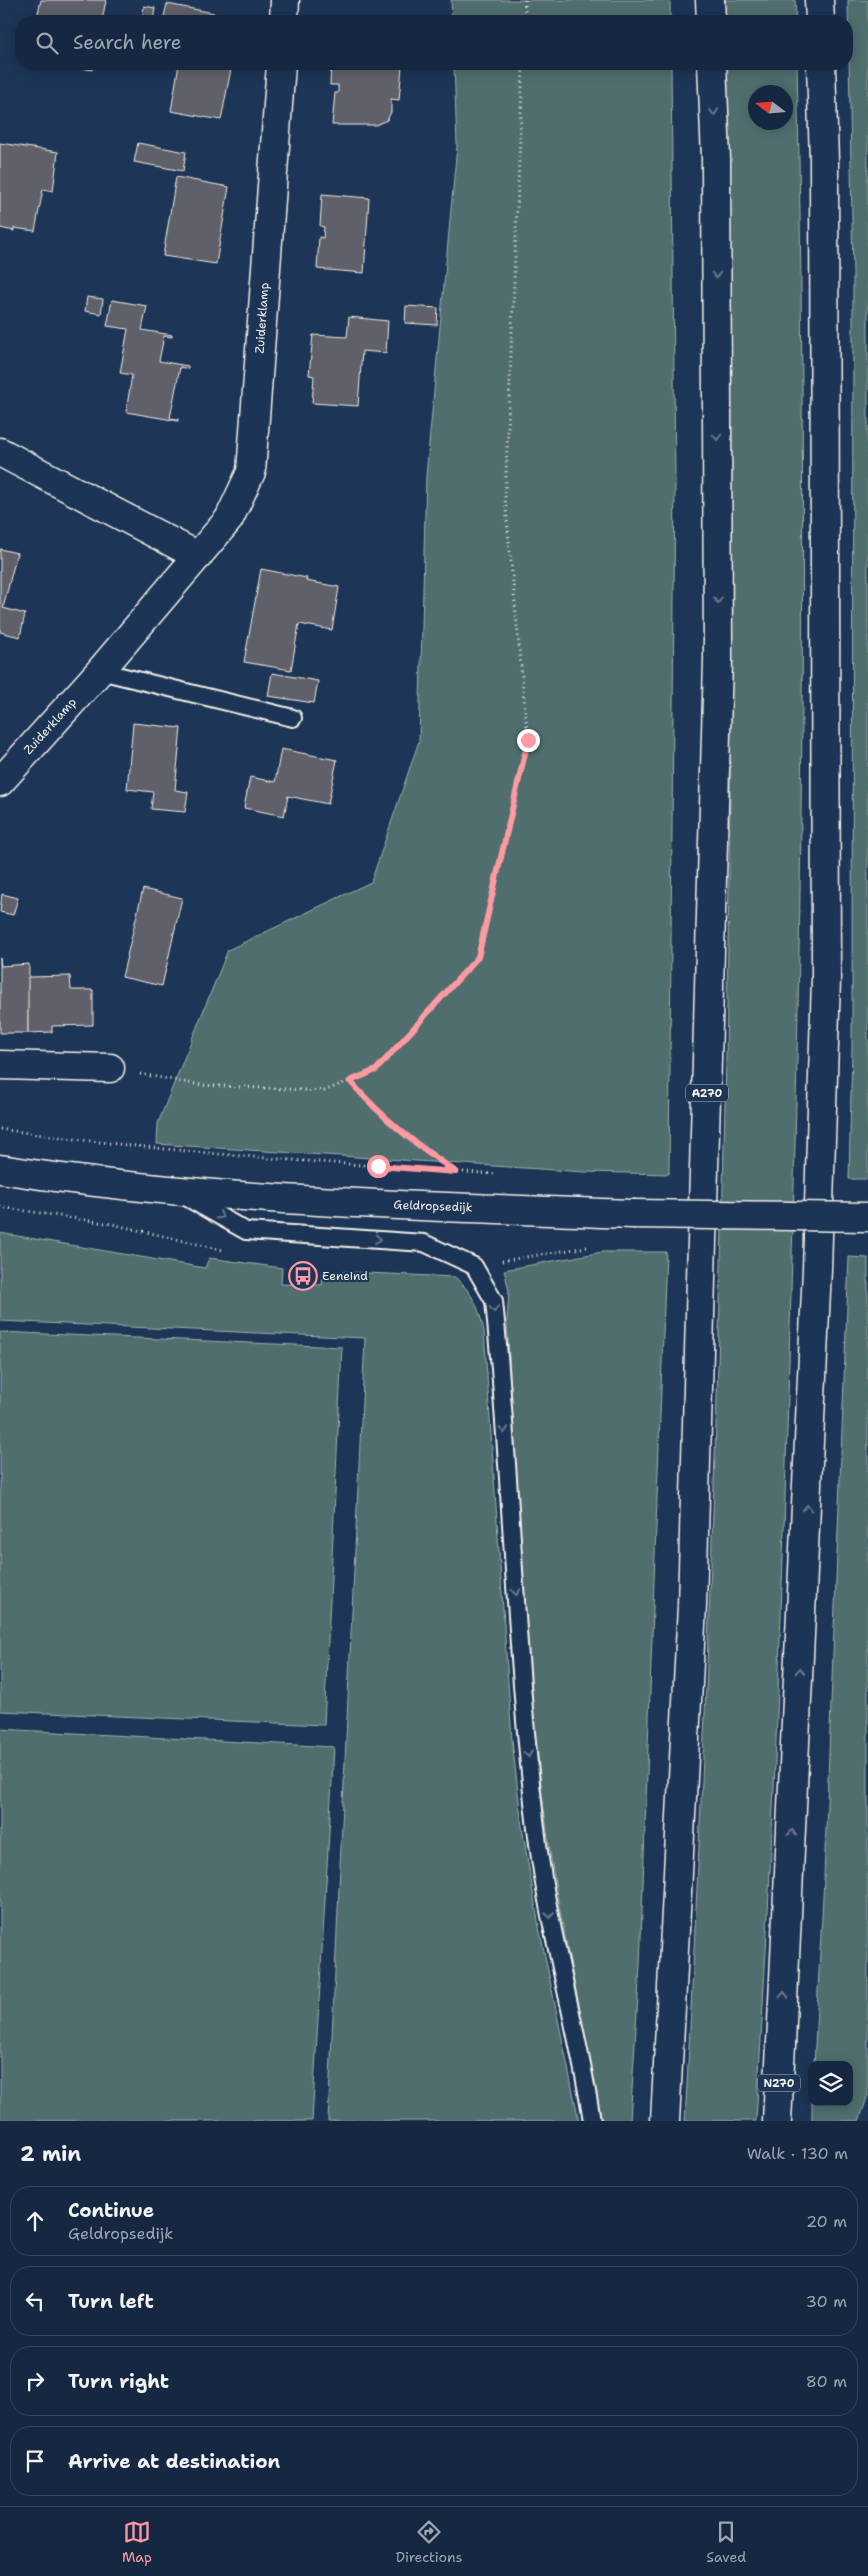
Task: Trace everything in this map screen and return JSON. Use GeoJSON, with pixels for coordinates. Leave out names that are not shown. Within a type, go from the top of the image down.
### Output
{"type":"FeatureCollection","features":[{"type":"Feature","properties":{"kind":"main road"},"geometry":{"type":"LineString","coordinates":[[284,15],[285,0]]}},
{"type":"Feature","properties":{"kind":"main road"},"geometry":{"type":"LineString","coordinates":[[710,0],[711,15]]}},
{"type":"Feature","properties":{"kind":"main road"},"geometry":{"type":"LineString","coordinates":[[819,0],[820,15]]}},
{"type":"Feature","properties":{"kind":"main road","name":"Zuiderklamp"},"geometry":{"type":"LineString","coordinates":[[0,782],[100,671],[229,520],[251,472],[281,70]]}},
{"type":"Feature","properties":{"kind":"main road","name":"A270"},"geometry":{"type":"LineString","coordinates":[[665,2121],[693,1577],[718,660],[716,160],[712,70]]}},
{"type":"Feature","properties":{"kind":"main road","name":"N270"},"geometry":{"type":"LineString","coordinates":[[777,2121],[816,1308],[826,979],[824,171],[821,70]]}},
{"type":"Feature","properties":{"kind":"main road"},"geometry":{"type":"LineString","coordinates":[[0,452],[198,556]]}},
{"type":"Feature","properties":{"kind":"main road"},"geometry":{"type":"LineString","coordinates":[[0,1065],[110,1068]]}},
{"type":"Feature","properties":{"kind":"main road","name":"Geldropsedijk"},"geometry":{"type":"LineString","coordinates":[[0,1169],[68,1180],[177,1192],[397,1205],[633,1214],[868,1217]]}},
{"type":"Feature","properties":{"kind":"lane"},"geometry":{"type":"LineString","coordinates":[[100,671],[293,718]]}},
{"type":"Feature","properties":{"kind":"lane"},"geometry":{"type":"LineString","coordinates":[[177,1192],[246,1231],[424,1242],[474,1266],[494,1301],[526,1732],[538,1846],[558,1961],[592,2121]]}},
{"type":"Feature","properties":{"kind":"path"},"geometry":{"type":"LineString","coordinates":[[525,0],[525,15]]}},
{"type":"Feature","properties":{"kind":"path"},"geometry":{"type":"LineString","coordinates":[[110,1068],[201,1086],[324,1091],[376,1070],[478,957],[528,740],[505,498],[523,70]]}},
{"type":"Feature","properties":{"kind":"path"},"geometry":{"type":"LineString","coordinates":[[350,1081],[378,1113],[415,1144],[456,1172]]}},
{"type":"Feature","properties":{"kind":"path"},"geometry":{"type":"LineString","coordinates":[[0,1129],[57,1138],[285,1160],[505,1175]]}},
{"type":"Feature","properties":{"kind":"green space"},"geometry":{"type":"Polygon","coordinates":[[[451,0],[670,0],[670,15],[452,15],[451,0]]]}},
{"type":"Feature","properties":{"kind":"green space"},"geometry":{"type":"Polygon","coordinates":[[[725,0],[795,0],[796,15],[726,15],[725,0]]]}},
{"type":"Feature","properties":{"kind":"green space"},"geometry":{"type":"Polygon","coordinates":[[[848,0],[868,0],[868,1179],[849,1179],[852,1047],[853,275],[849,70],[853,70],[853,15],[848,15],[848,0]]]}},
{"type":"Feature","properties":{"kind":"green space"},"geometry":{"type":"Polygon","coordinates":[[[454,70],[671,70],[675,480],[669,1174],[585,1172],[157,1144],[158,1123],[228,950],[371,882],[419,741],[426,476],[457,146],[454,70]]]}},
{"type":"Feature","properties":{"kind":"green space"},"geometry":{"type":"Polygon","coordinates":[[[727,70],[797,70],[803,537],[801,852],[781,1624],[768,1922],[756,2121],[685,2121],[705,1710],[720,1299],[729,888],[731,477],[727,70]]]}},
{"type":"Feature","properties":{"kind":"green space"},"geometry":{"type":"Polygon","coordinates":[[[0,1233],[205,1268],[209,1258],[282,1268],[281,1284],[322,1285],[323,1271],[455,1277],[471,1295],[480,1315],[484,1331],[512,1740],[522,1827],[539,1927],[579,2121],[328,2121],[365,1338],[0,1321],[0,1233]]]}},
{"type":"Feature","properties":{"kind":"green space"},"geometry":{"type":"Polygon","coordinates":[[[602,1252],[666,1252],[640,1966],[630,2121],[602,2121],[551,1861],[539,1768],[528,1656],[507,1321],[509,1291],[504,1270],[602,1252]]]}},
{"type":"Feature","properties":{"kind":"green space"},"geometry":{"type":"Polygon","coordinates":[[[849,1257],[868,1258],[868,2095],[859,2121],[812,2121],[812,2106],[853,2106],[853,2061],[814,2061],[824,1878],[849,1257]]]}},
{"type":"Feature","properties":{"kind":"green space"},"geometry":{"type":"Polygon","coordinates":[[[0,1332],[342,1347],[324,1725],[0,1711],[0,1332]]]}},
{"type":"Feature","properties":{"kind":"green space"},"geometry":{"type":"Polygon","coordinates":[[[0,1729],[334,1747],[312,2121],[0,2121],[0,1729]]]}},
{"type":"Feature","properties":{"kind":"building"},"geometry":{"type":"Polygon","coordinates":[[[41,0],[106,0],[103,15],[37,15],[41,0]]]}},
{"type":"Feature","properties":{"kind":"building"},"geometry":{"type":"Polygon","coordinates":[[[167,4],[214,13],[214,15],[164,15],[167,4]]]}},
{"type":"Feature","properties":{"kind":"building"},"geometry":{"type":"Polygon","coordinates":[[[144,6],[155,8],[154,15],[143,15],[144,6]]]}},
{"type":"Feature","properties":{"kind":"building"},"geometry":{"type":"Polygon","coordinates":[[[178,70],[231,70],[221,120],[171,111],[178,70]]]}},
{"type":"Feature","properties":{"kind":"building"},"geometry":{"type":"Polygon","coordinates":[[[331,70],[402,70],[399,100],[391,99],[391,112],[387,120],[376,125],[332,125],[335,93],[338,93],[338,85],[330,85],[331,70]]]}},
{"type":"Feature","properties":{"kind":"building"},"geometry":{"type":"Polygon","coordinates":[[[0,143],[58,152],[53,191],[43,189],[35,231],[14,228],[14,231],[0,228],[0,143]]]}},
{"type":"Feature","properties":{"kind":"building"},"geometry":{"type":"Polygon","coordinates":[[[138,143],[186,152],[183,171],[134,162],[138,143]]]}},
{"type":"Feature","properties":{"kind":"building"},"geometry":{"type":"Polygon","coordinates":[[[176,177],[229,187],[216,264],[163,256],[176,177]]]}},
{"type":"Feature","properties":{"kind":"building"},"geometry":{"type":"Polygon","coordinates":[[[322,194],[369,198],[364,273],[317,269],[319,237],[323,238],[324,227],[320,226],[322,194]]]}},
{"type":"Feature","properties":{"kind":"building"},"geometry":{"type":"Polygon","coordinates":[[[87,297],[103,299],[101,314],[85,311],[87,297]]]}},
{"type":"Feature","properties":{"kind":"building"},"geometry":{"type":"Polygon","coordinates":[[[112,300],[147,306],[142,330],[172,335],[172,337],[164,336],[159,361],[188,366],[188,369],[180,367],[170,418],[178,419],[178,421],[126,412],[132,375],[120,373],[128,329],[107,326],[112,300]]]}},
{"type":"Feature","properties":{"kind":"building"},"geometry":{"type":"Polygon","coordinates":[[[406,306],[438,308],[437,325],[405,323],[406,306]]]}},
{"type":"Feature","properties":{"kind":"building"},"geometry":{"type":"Polygon","coordinates":[[[349,317],[388,321],[386,353],[362,351],[358,406],[312,403],[314,376],[309,375],[313,335],[347,337],[349,317]]]}},
{"type":"Feature","properties":{"kind":"building"},"geometry":{"type":"Polygon","coordinates":[[[0,549],[17,553],[3,608],[25,614],[20,637],[0,632],[0,549]]]}},
{"type":"Feature","properties":{"kind":"building"},"geometry":{"type":"Polygon","coordinates":[[[261,569],[307,578],[306,581],[339,587],[332,630],[299,624],[291,670],[244,662],[261,569]]]}},
{"type":"Feature","properties":{"kind":"building"},"geometry":{"type":"Polygon","coordinates":[[[272,673],[318,681],[314,703],[268,696],[272,673]]]}},
{"type":"Feature","properties":{"kind":"building"},"geometry":{"type":"Polygon","coordinates":[[[133,723],[181,728],[175,790],[188,792],[185,812],[151,809],[153,792],[127,789],[133,723]]]}},
{"type":"Feature","properties":{"kind":"building"},"geometry":{"type":"Polygon","coordinates":[[[281,749],[337,760],[328,804],[288,796],[284,816],[244,808],[250,777],[275,782],[281,749]]]}},
{"type":"Feature","properties":{"kind":"building"},"geometry":{"type":"Polygon","coordinates":[[[143,889],[182,898],[162,986],[122,977],[143,889]]]}},
{"type":"Feature","properties":{"kind":"building"},"geometry":{"type":"Polygon","coordinates":[[[2,894],[18,898],[13,915],[0,912],[2,894]]]}},
{"type":"Feature","properties":{"kind":"building"},"geometry":{"type":"Polygon","coordinates":[[[0,958],[1,966],[29,964],[28,1033],[0,1033],[0,958]]]}},
{"type":"Feature","properties":{"kind":"building"},"geometry":{"type":"Polygon","coordinates":[[[70,976],[71,990],[93,990],[93,1025],[52,1026],[52,1032],[28,1033],[28,977],[70,976]]]}},
{"type":"Feature","properties":{"kind":"place","name":"Eeneind"},"geometry":{"type":"Point","coordinates":[303,1276]}},
{"type":"Feature","properties":{"kind":"route"},"geometry":{"type":"LineString","coordinates":[[378,1166],[456,1172],[415,1144],[378,1113],[350,1081],[376,1070],[478,957],[528,740]]}}]}
